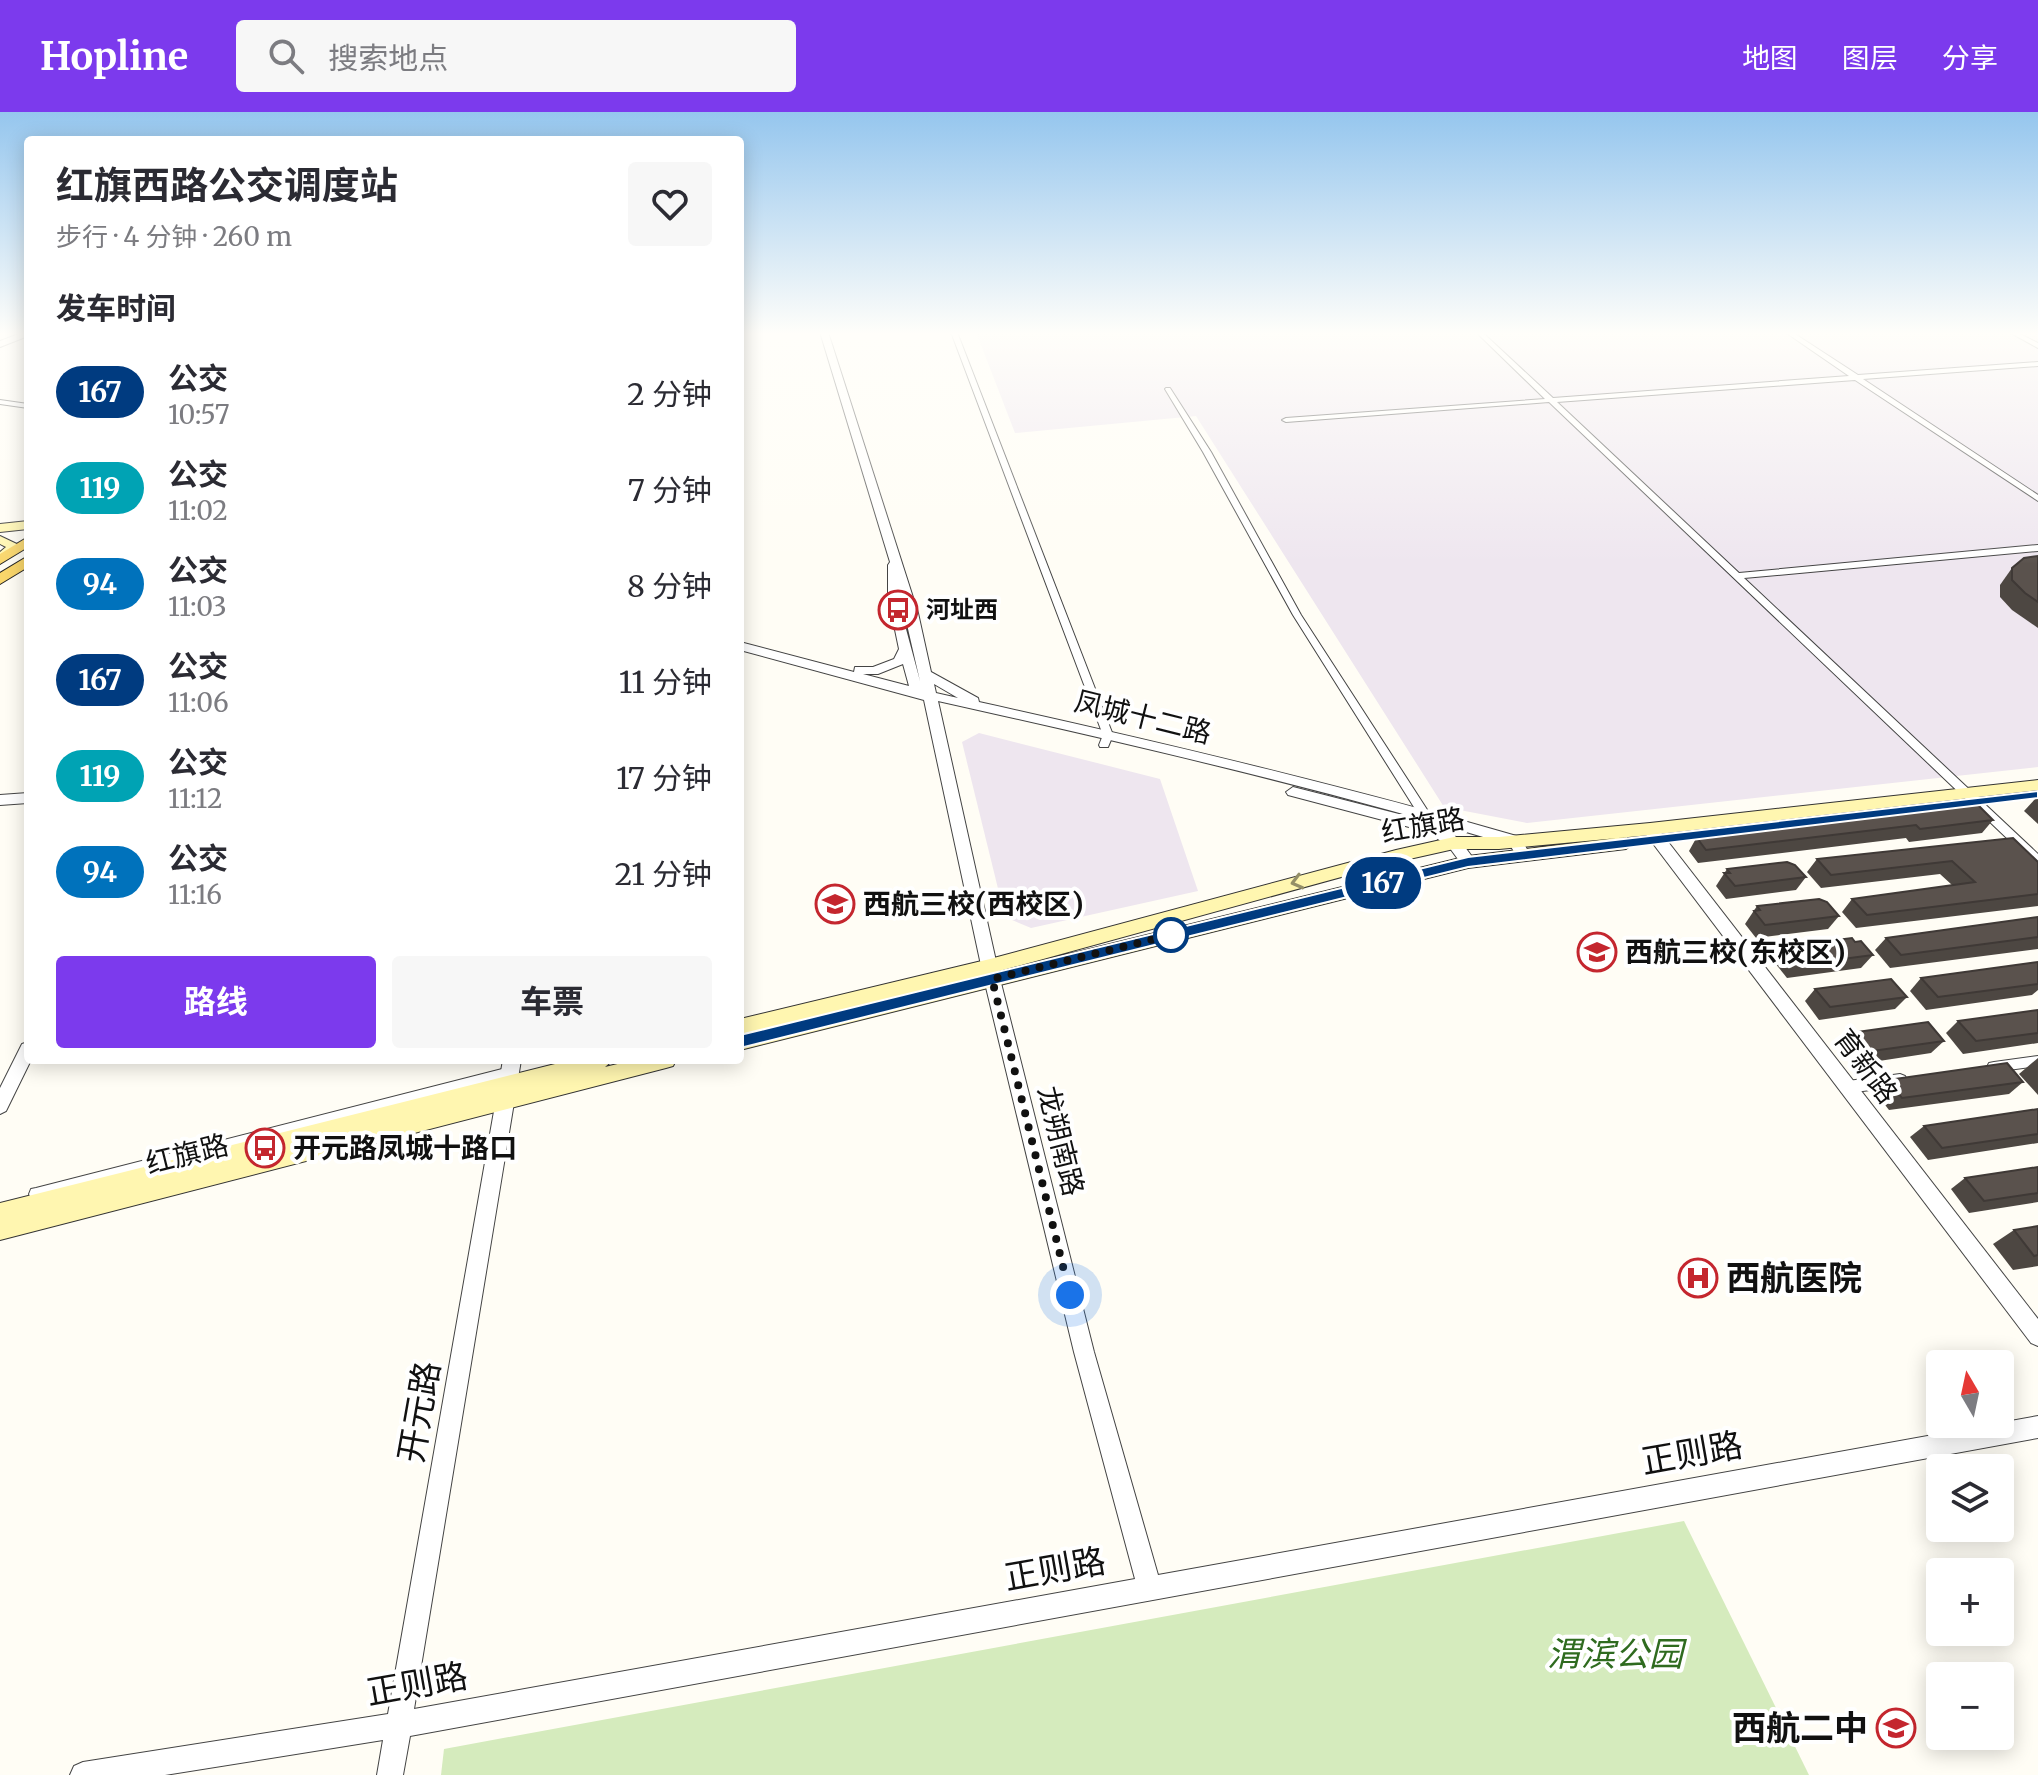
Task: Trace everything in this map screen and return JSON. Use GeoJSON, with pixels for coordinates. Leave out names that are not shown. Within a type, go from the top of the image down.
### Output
{"type":"FeatureCollection","features":[{"type":"Feature","properties":{"kind":"main road"},"geometry":{"type":"LineString","coordinates":[[0,528],[24,524]]}},
{"type":"Feature","properties":{"kind":"main road"},"geometry":{"type":"LineString","coordinates":[[0,540],[15,546],[0,559]]}},
{"type":"Feature","properties":{"kind":"main road"},"geometry":{"type":"LineString","coordinates":[[0,559],[24,544]]}},
{"type":"Feature","properties":{"kind":"main road"},"geometry":{"type":"LineString","coordinates":[[0,580],[24,563]]}},
{"type":"Feature","properties":{"kind":"main road","name":"红旗路"},"geometry":{"type":"LineString","coordinates":[[1970,798],[2038,785]]}},
{"type":"Feature","properties":{"kind":"main road","name":"红旗路"},"geometry":{"type":"LineString","coordinates":[[744,1026],[991,972],[1520,848],[1970,798],[2038,795]]}},
{"type":"Feature","properties":{"kind":"main road","name":"红旗路"},"geometry":{"type":"LineString","coordinates":[[744,1041],[1396,856],[1454,843],[1520,848]]}},
{"type":"Feature","properties":{"kind":"main road","name":"红旗路"},"geometry":{"type":"LineString","coordinates":[[0,1213],[298,1139],[509,1079],[583,1064]]}},
{"type":"Feature","properties":{"kind":"main road","name":"红旗路"},"geometry":{"type":"LineString","coordinates":[[0,1230],[509,1079],[633,1064]]}},
{"type":"Feature","properties":{"kind":"street","name":"龙朔南路"},"geometry":{"type":"LineString","coordinates":[[848,410],[902,576],[926,674],[927,697]]}},
{"type":"Feature","properties":{"kind":"street"},"geometry":{"type":"LineString","coordinates":[[983,410],[1106,740]]}},
{"type":"Feature","properties":{"kind":"street"},"geometry":{"type":"LineString","coordinates":[[1181,410],[1297,615],[1433,828]]}},
{"type":"Feature","properties":{"kind":"street"},"geometry":{"type":"LineString","coordinates":[[1286,420],[1424,410]]}},
{"type":"Feature","properties":{"kind":"street"},"geometry":{"type":"LineString","coordinates":[[1562,410],[2038,861]]}},
{"type":"Feature","properties":{"kind":"street"},"geometry":{"type":"LineString","coordinates":[[1904,410],[2038,499]]}},
{"type":"Feature","properties":{"kind":"street"},"geometry":{"type":"LineString","coordinates":[[1739,576],[2038,548]]}},
{"type":"Feature","properties":{"kind":"street","name":"龙朔南路"},"geometry":{"type":"LineString","coordinates":[[895,560],[892,581],[906,646],[927,697],[1084,1352],[1150,1589]]}},
{"type":"Feature","properties":{"kind":"street"},"geometry":{"type":"LineString","coordinates":[[837,670],[874,671],[886,667],[899,661],[906,646]]}},
{"type":"Feature","properties":{"kind":"street","name":"凤城十二路"},"geometry":{"type":"LineString","coordinates":[[744,647],[927,697],[982,706],[1433,828],[1454,843],[1468,862]]}},
{"type":"Feature","properties":{"kind":"street","name":"凤城十二路"},"geometry":{"type":"LineString","coordinates":[[744,656],[1424,814],[1520,848]]}},
{"type":"Feature","properties":{"kind":"street"},"geometry":{"type":"LineString","coordinates":[[926,674],[982,706]]}},
{"type":"Feature","properties":{"kind":"street"},"geometry":{"type":"LineString","coordinates":[[0,800],[24,798]]}},
{"type":"Feature","properties":{"kind":"street","name":"育新路"},"geometry":{"type":"LineString","coordinates":[[1654,834],[2038,1336]]}},
{"type":"Feature","properties":{"kind":"street"},"geometry":{"type":"LineString","coordinates":[[0,1106],[24,1057]]}},
{"type":"Feature","properties":{"kind":"street"},"geometry":{"type":"LineString","coordinates":[[1979,1069],[2038,1061]]}},
{"type":"Feature","properties":{"kind":"street"},"geometry":{"type":"LineString","coordinates":[[1848,1087],[1921,1077]]}},
{"type":"Feature","properties":{"kind":"street"},"geometry":{"type":"LineString","coordinates":[[0,1203],[509,1079]]}},
{"type":"Feature","properties":{"kind":"street","name":"开元路"},"geometry":{"type":"LineString","coordinates":[[390,1775],[509,1079]]}},
{"type":"Feature","properties":{"kind":"street","name":"正则路"},"geometry":{"type":"LineString","coordinates":[[83,1775],[398,1725],[2038,1427]]}},
{"type":"Feature","properties":{"kind":"shaded area"},"geometry":{"type":"Polygon","coordinates":[[[1006,410],[2038,410],[2038,767],[1527,823],[1444,807],[1196,416],[1015,433],[1006,410]]]}},
{"type":"Feature","properties":{"kind":"shaded area"},"geometry":{"type":"Polygon","coordinates":[[[979,733],[1160,779],[1198,891],[1031,928],[1005,917],[962,742],[979,733]]]}},
{"type":"Feature","properties":{"kind":"green space","name":"渭滨公园"},"geometry":{"type":"Polygon","coordinates":[[[1684,1521],[1809,1775],[441,1775],[444,1749],[1684,1521]]]}},
{"type":"Feature","properties":{"kind":"building"},"geometry":{"type":"Polygon","coordinates":[[[2038,556],[2038,602],[2012,580],[2012,568],[2024,558],[2038,556]]]}},
{"type":"Feature","properties":{"kind":"building"},"geometry":{"type":"Polygon","coordinates":[[[1977,804],[1993,820],[1920,829],[1916,825],[1706,850],[1697,838],[1702,837],[1699,833],[1758,827],[1761,830],[1789,827],[1787,824],[1977,804]]]}},
{"type":"Feature","properties":{"kind":"building"},"geometry":{"type":"Polygon","coordinates":[[[2013,838],[2038,862],[2038,894],[1867,915],[1852,899],[1975,882],[1952,861],[1831,875],[1817,859],[2013,838]]]}},
{"type":"Feature","properties":{"kind":"building"},"geometry":{"type":"Polygon","coordinates":[[[1787,862],[1795,865],[1806,877],[1735,886],[1724,873],[1730,873],[1727,869],[1787,862]]]}},
{"type":"Feature","properties":{"kind":"building"},"geometry":{"type":"Polygon","coordinates":[[[1819,899],[1827,902],[1839,916],[1765,925],[1754,911],[1760,910],[1757,906],[1819,899]]]}},
{"type":"Feature","properties":{"kind":"building"},"geometry":{"type":"Polygon","coordinates":[[[2038,917],[2038,937],[1901,955],[1886,938],[2038,917]]]}},
{"type":"Feature","properties":{"kind":"building"},"geometry":{"type":"Polygon","coordinates":[[[1852,938],[1855,942],[1861,941],[1873,955],[1797,965],[1785,950],[1791,950],[1788,946],[1852,938]]]}},
{"type":"Feature","properties":{"kind":"building"},"geometry":{"type":"Polygon","coordinates":[[[2038,962],[2038,984],[1938,997],[1921,978],[2038,962]]]}},
{"type":"Feature","properties":{"kind":"building"},"geometry":{"type":"Polygon","coordinates":[[[1891,979],[1907,997],[1830,1007],[1815,989],[1891,979]]]}},
{"type":"Feature","properties":{"kind":"building"},"geometry":{"type":"Polygon","coordinates":[[[2038,1010],[2038,1033],[1976,1041],[1958,1021],[2038,1010]]]}},
{"type":"Feature","properties":{"kind":"building"},"geometry":{"type":"Polygon","coordinates":[[[1928,1022],[1944,1041],[1865,1052],[1850,1033],[1928,1022]]]}},
{"type":"Feature","properties":{"kind":"building"},"geometry":{"type":"Polygon","coordinates":[[[2007,1063],[2023,1082],[1902,1098],[1888,1080],[2007,1063]]]}},
{"type":"Feature","properties":{"kind":"building"},"geometry":{"type":"Polygon","coordinates":[[[2038,1109],[2038,1134],[1942,1148],[1924,1126],[2038,1109]]]}},
{"type":"Feature","properties":{"kind":"building"},"geometry":{"type":"Polygon","coordinates":[[[2038,1167],[2038,1193],[1984,1201],[1965,1178],[2038,1167]]]}},
{"type":"Feature","properties":{"kind":"building"},"geometry":{"type":"Polygon","coordinates":[[[2038,1226],[2038,1255],[2034,1256],[2014,1230],[2038,1226]]]}},
{"type":"Feature","properties":{"kind":"bus line","name":"167"},"geometry":{"type":"LineString","coordinates":[[744,1041],[1468,862],[2038,795]]}},
{"type":"Feature","properties":{"kind":"place","name":"河址西"},"geometry":{"type":"Point","coordinates":[898,610]}},
{"type":"Feature","properties":{"kind":"place","name":"西航三校(西校区)"},"geometry":{"type":"Point","coordinates":[835,904]}},
{"type":"Feature","properties":{"kind":"place","name":"西航三校(东校区)"},"geometry":{"type":"Point","coordinates":[1597,952]}},
{"type":"Feature","properties":{"kind":"place","name":"开元路凤城十路口"},"geometry":{"type":"Point","coordinates":[265,1148]}},
{"type":"Feature","properties":{"kind":"place","name":"西航医院"},"geometry":{"type":"Point","coordinates":[1698,1278]}},
{"type":"Feature","properties":{"kind":"place","name":"西航二中"},"geometry":{"type":"Point","coordinates":[1896,1728]}},
{"type":"Feature","properties":{"kind":"route"},"geometry":{"type":"LineString","coordinates":[[1070,1295],[992,979],[1171,935]]}}]}
